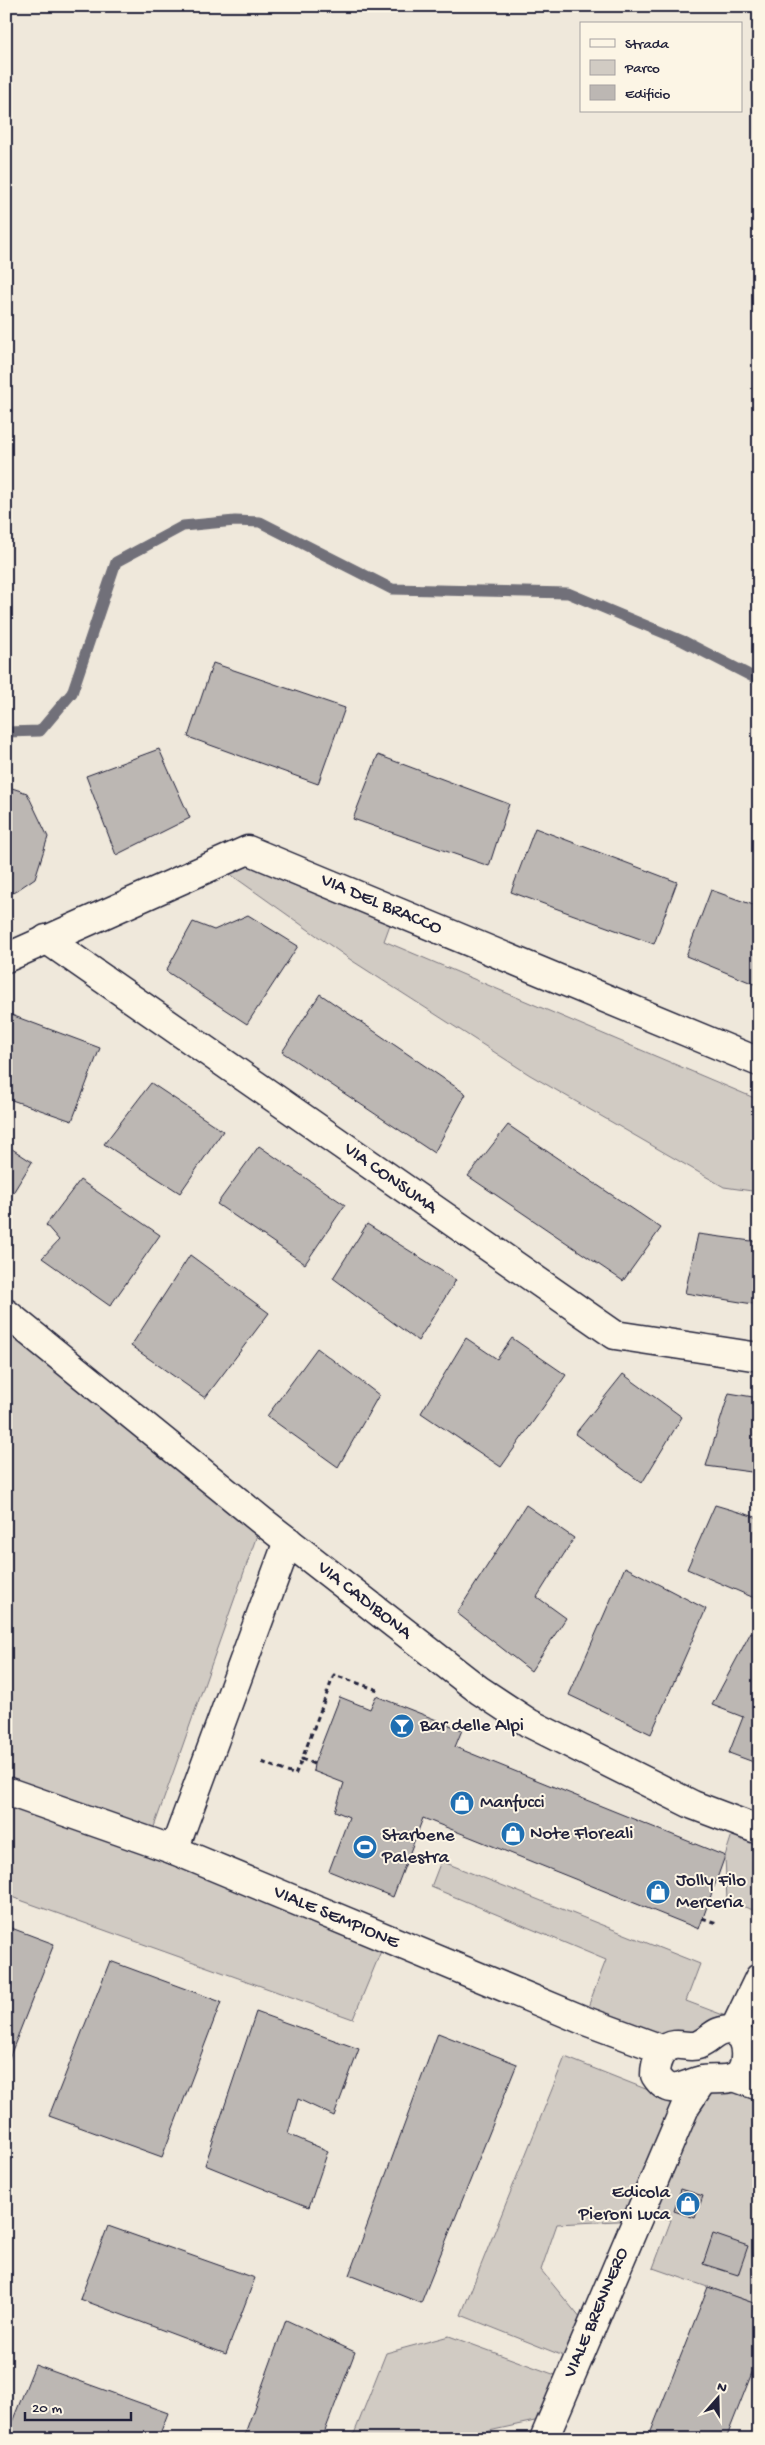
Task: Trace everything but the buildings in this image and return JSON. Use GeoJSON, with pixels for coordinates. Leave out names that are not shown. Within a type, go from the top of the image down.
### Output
{"type":"FeatureCollection","features":[{"type":"Feature","properties":{"kind":"street","name":"VIA DEL BRACCO"},"geometry":{"type":"LineString","coordinates":[[6,958],[248,850],[759,1062]]}},
{"type":"Feature","properties":{"kind":"street","name":"VIA CONSUMA"},"geometry":{"type":"LineString","coordinates":[[46,939],[615,1335],[759,1357]]}},
{"type":"Feature","properties":{"kind":"street","name":"VIA CADIBONA"},"geometry":{"type":"LineString","coordinates":[[6,1313],[288,1541],[479,1690],[529,1722],[693,1805],[759,1830]]}},
{"type":"Feature","properties":{"kind":"street"},"geometry":{"type":"LineString","coordinates":[[174,1850],[288,1541]]}},
{"type":"Feature","properties":{"kind":"street","name":"VIALE SEMPIONE"},"geometry":{"type":"LineString","coordinates":[[6,1791],[174,1850],[583,2020],[664,2050]]}},
{"type":"Feature","properties":{"kind":"street"},"geometry":{"type":"LineString","coordinates":[[734,2030],[759,1978]]}},
{"type":"Feature","properties":{"kind":"street"},"geometry":{"type":"LineString","coordinates":[[734,2030],[742,2038],[745,2056],[742,2070],[746,2082],[703,2080],[680,2089],[667,2087],[655,2075],[655,2066],[664,2050],[675,2045],[686,2047],[700,2044],[718,2032],[734,2030]]}},
{"type":"Feature","properties":{"kind":"street","name":"VIALE BRENNERO"},"geometry":{"type":"LineString","coordinates":[[544,2439],[686,2105],[703,2080]]}},
{"type":"Feature","properties":{"kind":"path"},"geometry":{"type":"LineString","coordinates":[[262,1762],[295,1775],[334,1676],[378,1690]]}},
{"type":"Feature","properties":{"kind":"path"},"geometry":{"type":"LineString","coordinates":[[302,1759],[314,1764]]}},
{"type":"Feature","properties":{"kind":"path"},"geometry":{"type":"LineString","coordinates":[[702,1918],[717,1923]]}},
{"type":"Feature","properties":{"kind":"green space"},"geometry":{"type":"Polygon","coordinates":[[[248,850],[395,911],[384,941],[759,1100],[759,1192],[724,1187],[530,1075],[351,960],[216,864],[248,850]]]}},
{"type":"Feature","properties":{"kind":"green space"},"geometry":{"type":"Polygon","coordinates":[[[6,1313],[262,1521],[149,1841],[386,1939],[353,2019],[6,1895],[6,1313]]]}},
{"type":"Feature","properties":{"kind":"green space"},"geometry":{"type":"Polygon","coordinates":[[[736,1822],[759,1830],[759,1912],[727,1901],[725,1856],[736,1822]]]}},
{"type":"Feature","properties":{"kind":"green space"},"geometry":{"type":"Polygon","coordinates":[[[441,1861],[700,1964],[686,2001],[739,2021],[664,2050],[583,2020],[606,1960],[431,1887],[441,1861]]]}},
{"type":"Feature","properties":{"kind":"green space"},"geometry":{"type":"Polygon","coordinates":[[[565,2057],[686,2105],[703,2080],[759,2086],[759,2305],[653,2268],[671,2220],[642,2208],[637,2220],[557,2224],[541,2270],[590,2330],[576,2361],[461,2315],[565,2057]]]}},
{"type":"Feature","properties":{"kind":"green space"},"geometry":{"type":"Polygon","coordinates":[[[449,2336],[569,2380],[553,2417],[489,2431],[486,2439],[352,2439],[386,2353],[449,2336]]]}},
{"type":"Feature","properties":{"kind":"waterway"},"geometry":{"type":"LineString","coordinates":[[6,732],[40,731],[72,693],[116,562],[183,526],[235,521],[260,522],[392,589],[568,593],[683,641],[759,680]]}},
{"type":"Feature","properties":{"kind":"place","name":"Bar delle Alpi"},"geometry":{"type":"Point","coordinates":[402,1726]}},
{"type":"Feature","properties":{"kind":"place","name":"Manfucci"},"geometry":{"type":"Point","coordinates":[462,1803]}},
{"type":"Feature","properties":{"kind":"place","name":"Note Floreali"},"geometry":{"type":"Point","coordinates":[513,1834]}},
{"type":"Feature","properties":{"kind":"place","name":"Starbene Palestra"},"geometry":{"type":"Point","coordinates":[365,1847]}},
{"type":"Feature","properties":{"kind":"place","name":"Jolly Filo Merceria"},"geometry":{"type":"Point","coordinates":[658,1892]}},
{"type":"Feature","properties":{"kind":"place","name":"Edicola Pieroni Luca"},"geometry":{"type":"Point","coordinates":[688,2204]}}]}
